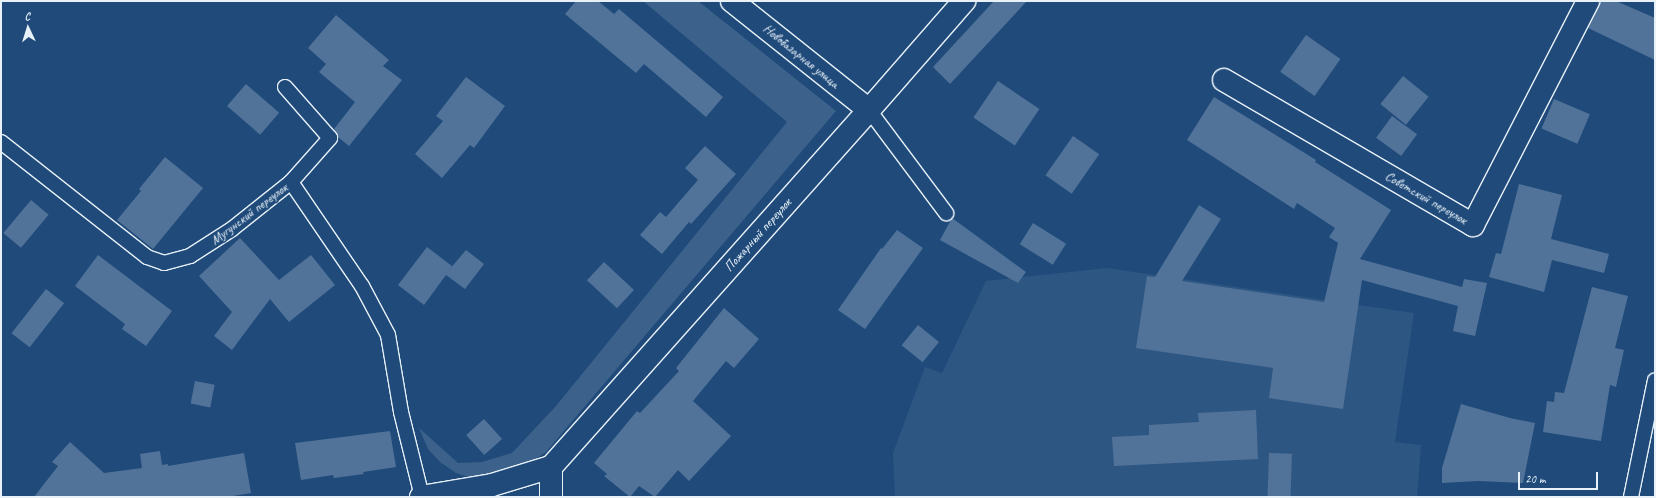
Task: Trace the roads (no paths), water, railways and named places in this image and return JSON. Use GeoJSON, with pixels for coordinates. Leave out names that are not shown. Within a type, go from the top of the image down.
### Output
{"type":"FeatureCollection","features":[{"type":"Feature","properties":{"kind":"street","name":"Новобазарная улица"},"geometry":{"type":"LineString","coordinates":[[732,1],[869,110]]}},
{"type":"Feature","properties":{"kind":"street","name":"Пожарный переулок"},"geometry":{"type":"LineString","coordinates":[[551,467],[964,1]]}},
{"type":"Feature","properties":{"kind":"street","name":"Советский переулок"},"geometry":{"type":"LineString","coordinates":[[1224,80],[1472,225],[1588,1]]}},
{"type":"Feature","properties":{"kind":"street"},"geometry":{"type":"LineString","coordinates":[[422,497],[492,485],[551,467],[550,497]]}},
{"type":"Feature","properties":{"kind":"lane"},"geometry":{"type":"LineString","coordinates":[[286,87],[330,138],[291,182]]}},
{"type":"Feature","properties":{"kind":"lane"},"geometry":{"type":"LineString","coordinates":[[869,110],[946,213]]}},
{"type":"Feature","properties":{"kind":"lane","name":"Мугунский переулок"},"geometry":{"type":"LineString","coordinates":[[1,142],[147,257],[164,263],[190,256],[232,229],[291,182],[362,286],[388,335],[401,412],[422,497]]}},
{"type":"Feature","properties":{"kind":"lane"},"geometry":{"type":"LineString","coordinates":[[1631,497],[1655,380]]}}]}
